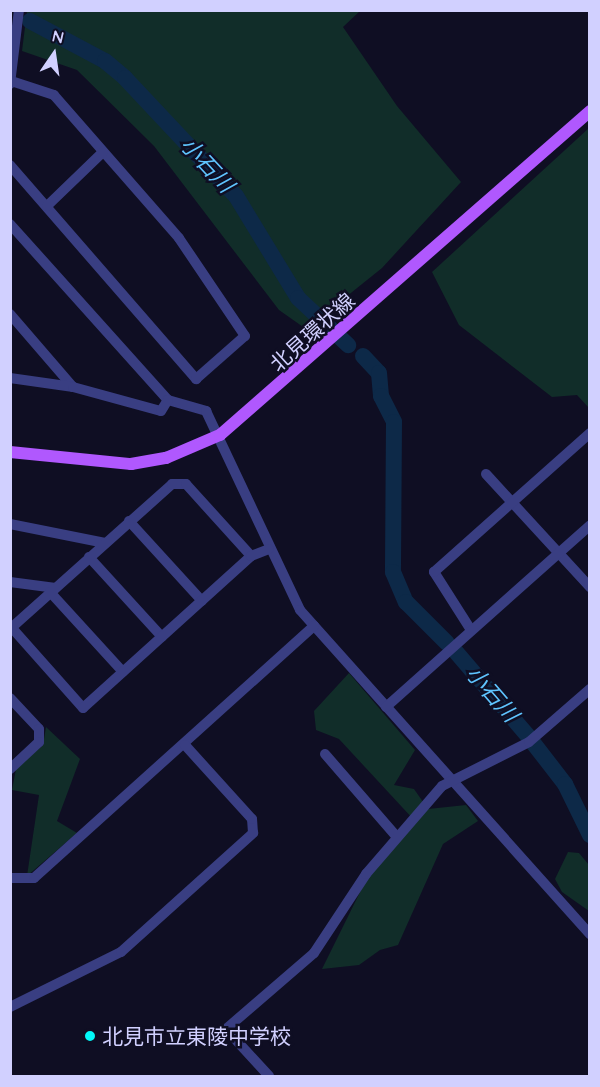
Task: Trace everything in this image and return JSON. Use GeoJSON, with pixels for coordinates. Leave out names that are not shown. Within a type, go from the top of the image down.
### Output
{"type":"FeatureCollection","features":[{"type":"Feature","properties":{"kind":"main road","name":"北見環状線"},"geometry":{"type":"LineString","coordinates":[[10,452],[131,464],[166,458],[220,435],[292,378],[590,111]]}},
{"type":"Feature","properties":{"kind":"street"},"geometry":{"type":"LineString","coordinates":[[10,165],[196,379],[245,336],[179,238],[54,95],[11,83],[19,10]]}},
{"type":"Feature","properties":{"kind":"street"},"geometry":{"type":"LineString","coordinates":[[47,206],[103,152]]}},
{"type":"Feature","properties":{"kind":"street"},"geometry":{"type":"LineString","coordinates":[[10,224],[168,400],[206,411],[220,435],[289,591],[314,626],[590,934]]}},
{"type":"Feature","properties":{"kind":"street"},"geometry":{"type":"LineString","coordinates":[[10,314],[73,387]]}},
{"type":"Feature","properties":{"kind":"street"},"geometry":{"type":"LineString","coordinates":[[10,378],[73,387],[161,411],[168,400]]}},
{"type":"Feature","properties":{"kind":"street"},"geometry":{"type":"LineString","coordinates":[[471,630],[434,572],[590,433]]}},
{"type":"Feature","properties":{"kind":"street"},"geometry":{"type":"LineString","coordinates":[[486,474],[590,587]]}},
{"type":"Feature","properties":{"kind":"street"},"geometry":{"type":"LineString","coordinates":[[251,556],[186,484],[172,484],[11,628],[83,708],[251,556],[269,549]]}},
{"type":"Feature","properties":{"kind":"street"},"geometry":{"type":"LineString","coordinates":[[129,522],[201,601]]}},
{"type":"Feature","properties":{"kind":"street"},"geometry":{"type":"LineString","coordinates":[[10,524],[105,543]]}},
{"type":"Feature","properties":{"kind":"street"},"geometry":{"type":"LineString","coordinates":[[386,707],[590,525]]}},
{"type":"Feature","properties":{"kind":"street"},"geometry":{"type":"LineString","coordinates":[[90,557],[162,637]]}},
{"type":"Feature","properties":{"kind":"street"},"geometry":{"type":"LineString","coordinates":[[10,582],[53,590],[123,672]]}},
{"type":"Feature","properties":{"kind":"street"},"geometry":{"type":"LineString","coordinates":[[10,878],[33,878],[185,745],[314,626]]}},
{"type":"Feature","properties":{"kind":"street"},"geometry":{"type":"LineString","coordinates":[[269,1077],[226,1029],[314,953],[397,837],[452,780],[529,742],[590,689]]}},
{"type":"Feature","properties":{"kind":"street"},"geometry":{"type":"LineString","coordinates":[[10,698],[39,729],[39,742],[10,769]]}},
{"type":"Feature","properties":{"kind":"street"},"geometry":{"type":"LineString","coordinates":[[10,1007],[121,952],[253,833],[252,819],[185,745]]}},
{"type":"Feature","properties":{"kind":"street"},"geometry":{"type":"LineString","coordinates":[[325,754],[397,837]]}},
{"type":"Feature","properties":{"kind":"green space"},"geometry":{"type":"Polygon","coordinates":[[[27,11],[360,11],[343,27],[397,106],[461,182],[382,268],[306,329],[279,310],[154,146],[77,70],[22,51],[27,11]]]}},
{"type":"Feature","properties":{"kind":"green space"},"geometry":{"type":"Polygon","coordinates":[[[589,128],[589,408],[577,395],[552,397],[459,325],[432,272],[589,128]]]}},
{"type":"Feature","properties":{"kind":"green space"},"geometry":{"type":"Polygon","coordinates":[[[349,673],[415,750],[394,785],[414,789],[428,809],[466,805],[478,821],[443,844],[398,945],[380,950],[359,965],[322,969],[368,876],[414,820],[339,739],[316,730],[314,711],[349,673]]]}},
{"type":"Feature","properties":{"kind":"green space"},"geometry":{"type":"Polygon","coordinates":[[[46,727],[80,759],[57,821],[77,833],[27,876],[39,795],[12,790],[16,769],[43,745],[46,727]]]}},
{"type":"Feature","properties":{"kind":"green space"},"geometry":{"type":"Polygon","coordinates":[[[568,852],[579,853],[589,865],[589,911],[562,892],[555,879],[568,852]]]}},
{"type":"Feature","properties":{"kind":"waterway","name":"小石川"},"geometry":{"type":"LineString","coordinates":[[30,21],[105,61],[125,78],[236,196],[298,298],[348,345]]}},
{"type":"Feature","properties":{"kind":"waterway","name":"小石川"},"geometry":{"type":"LineString","coordinates":[[363,356],[379,373],[381,396],[394,422],[393,572],[406,602],[447,643]]}},
{"type":"Feature","properties":{"kind":"waterway","name":"小石川"},"geometry":{"type":"LineString","coordinates":[[456,652],[528,736]]}},
{"type":"Feature","properties":{"kind":"waterway","name":"小石川"},"geometry":{"type":"LineString","coordinates":[[534,744],[565,784],[590,835]]}},
{"type":"Feature","properties":{"kind":"place","name":"北見市立東陵中学校"},"geometry":{"type":"Point","coordinates":[90,1036]}}]}
